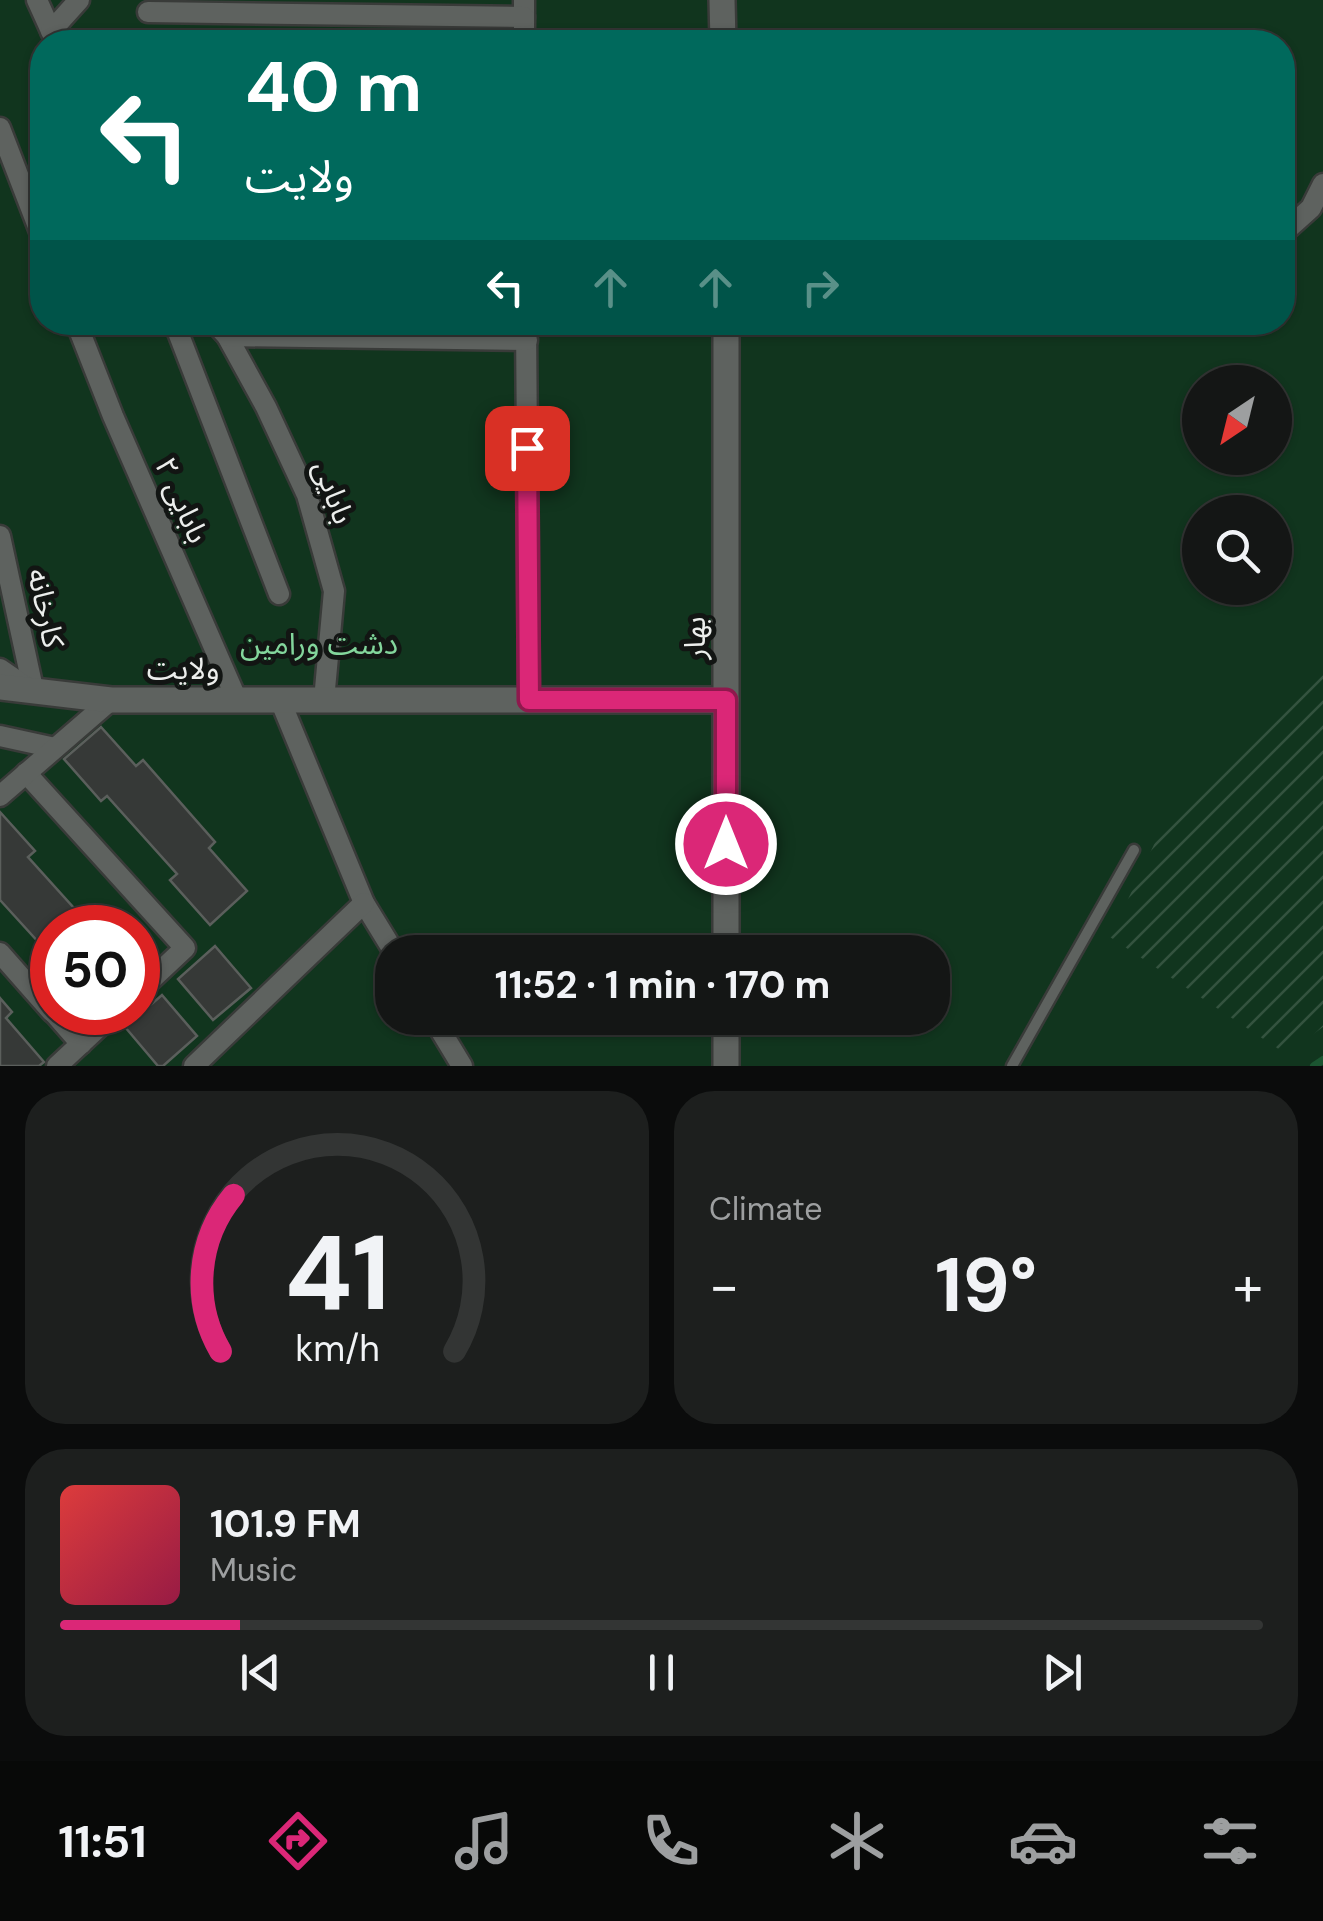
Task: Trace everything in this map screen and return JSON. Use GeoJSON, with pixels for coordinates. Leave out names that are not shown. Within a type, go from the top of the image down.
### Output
{"type":"FeatureCollection","features":[{"type":"Feature","properties":{"kind":"street"},"geometry":{"type":"LineString","coordinates":[[36,0],[50,30]]}},
{"type":"Feature","properties":{"kind":"street"},"geometry":{"type":"LineString","coordinates":[[58,30],[79,0]]}},
{"type":"Feature","properties":{"kind":"street"},"geometry":{"type":"LineString","coordinates":[[722,0],[723,30]]}},
{"type":"Feature","properties":{"kind":"street"},"geometry":{"type":"LineString","coordinates":[[148,12],[524,8]]}},
{"type":"Feature","properties":{"kind":"street"},"geometry":{"type":"LineString","coordinates":[[0,128],[30,205]]}},
{"type":"Feature","properties":{"kind":"street"},"geometry":{"type":"LineString","coordinates":[[1295,222],[1311,208],[1323,184]]}},
{"type":"Feature","properties":{"kind":"street","name":"بابایی ۲"},"geometry":{"type":"LineString","coordinates":[[81,335],[237,700]]}},
{"type":"Feature","properties":{"kind":"street"},"geometry":{"type":"LineString","coordinates":[[179,335],[279,594]]}},
{"type":"Feature","properties":{"kind":"street","name":"بابایی"},"geometry":{"type":"LineString","coordinates":[[224,335],[266,408],[307,495],[334,591],[324,700]]}},
{"type":"Feature","properties":{"kind":"street"},"geometry":{"type":"LineString","coordinates":[[526,335],[529,700]]}},
{"type":"Feature","properties":{"kind":"street","name":"بهار"},"geometry":{"type":"LineString","coordinates":[[726,335],[726,935]]}},
{"type":"Feature","properties":{"kind":"street","name":"کارخانه"},"geometry":{"type":"LineString","coordinates":[[0,536],[34,693]]}},
{"type":"Feature","properties":{"kind":"street"},"geometry":{"type":"LineString","coordinates":[[0,669],[34,693]]}},
{"type":"Feature","properties":{"kind":"street","name":"ولایت"},"geometry":{"type":"LineString","coordinates":[[0,687],[111,700],[726,700]]}},
{"type":"Feature","properties":{"kind":"street"},"geometry":{"type":"LineString","coordinates":[[0,796],[111,700]]}},
{"type":"Feature","properties":{"kind":"street"},"geometry":{"type":"LineString","coordinates":[[280,700],[364,903],[384,935]]}},
{"type":"Feature","properties":{"kind":"street"},"geometry":{"type":"LineString","coordinates":[[0,736],[55,748]]}},
{"type":"Feature","properties":{"kind":"street"},"geometry":{"type":"LineString","coordinates":[[26,773],[146,905]]}},
{"type":"Feature","properties":{"kind":"street"},"geometry":{"type":"LineString","coordinates":[[194,1066],[364,903]]}},
{"type":"Feature","properties":{"kind":"street"},"geometry":{"type":"LineString","coordinates":[[160,920],[185,948],[160,971]]}},
{"type":"Feature","properties":{"kind":"street"},"geometry":{"type":"LineString","coordinates":[[0,954],[30,987]]}},
{"type":"Feature","properties":{"kind":"street"},"geometry":{"type":"LineString","coordinates":[[73,1035],[81,1044]]}},
{"type":"Feature","properties":{"kind":"street"},"geometry":{"type":"LineString","coordinates":[[57,1066],[91,1035]]}},
{"type":"Feature","properties":{"kind":"street"},"geometry":{"type":"LineString","coordinates":[[443,1035],[462,1066]]}},
{"type":"Feature","properties":{"kind":"street"},"geometry":{"type":"LineString","coordinates":[[726,1035],[726,1066]]}},
{"type":"Feature","properties":{"kind":"lane"},"geometry":{"type":"LineString","coordinates":[[1012,1066],[1134,850]]}},
{"type":"Feature","properties":{"kind":"green space","name":"دشت ورامین"},"geometry":{"type":"Polygon","coordinates":[[[0,0],[1323,0],[1323,1066],[0,1066],[0,0]]]}},
{"type":"Feature","properties":{"kind":"green space"},"geometry":{"type":"Polygon","coordinates":[[[1323,674],[1323,1027],[1286,1054],[1110,937],[1170,811],[1323,674]]]}},
{"type":"Feature","properties":{"kind":"building"},"geometry":{"type":"Polygon","coordinates":[[[101,727],[136,766],[143,760],[215,842],[209,848],[247,891],[210,925],[170,880],[177,874],[107,796],[101,801],[64,759],[101,727]]]}},
{"type":"Feature","properties":{"kind":"building"},"geometry":{"type":"Polygon","coordinates":[[[0,812],[35,851],[28,857],[71,905],[30,905],[30,933],[0,900],[0,812]]]}},
{"type":"Feature","properties":{"kind":"building"},"geometry":{"type":"Polygon","coordinates":[[[215,946],[251,988],[213,1020],[178,979],[215,946]]]}},
{"type":"Feature","properties":{"kind":"building"},"geometry":{"type":"Polygon","coordinates":[[[160,997],[197,1036],[163,1066],[158,1066],[132,1035],[160,1035],[160,997]]]}},
{"type":"Feature","properties":{"kind":"building"},"geometry":{"type":"Polygon","coordinates":[[[0,998],[12,1012],[6,1018],[44,1062],[39,1066],[0,1066],[0,998]]]}},
{"type":"Feature","properties":{"kind":"waterway"},"geometry":{"type":"LineString","coordinates":[[1314,1066],[1323,1060]]}},
{"type":"Feature","properties":{"kind":"route"},"geometry":{"type":"LineString","coordinates":[[527,448],[529,700],[726,700],[726,844]]}}]}
